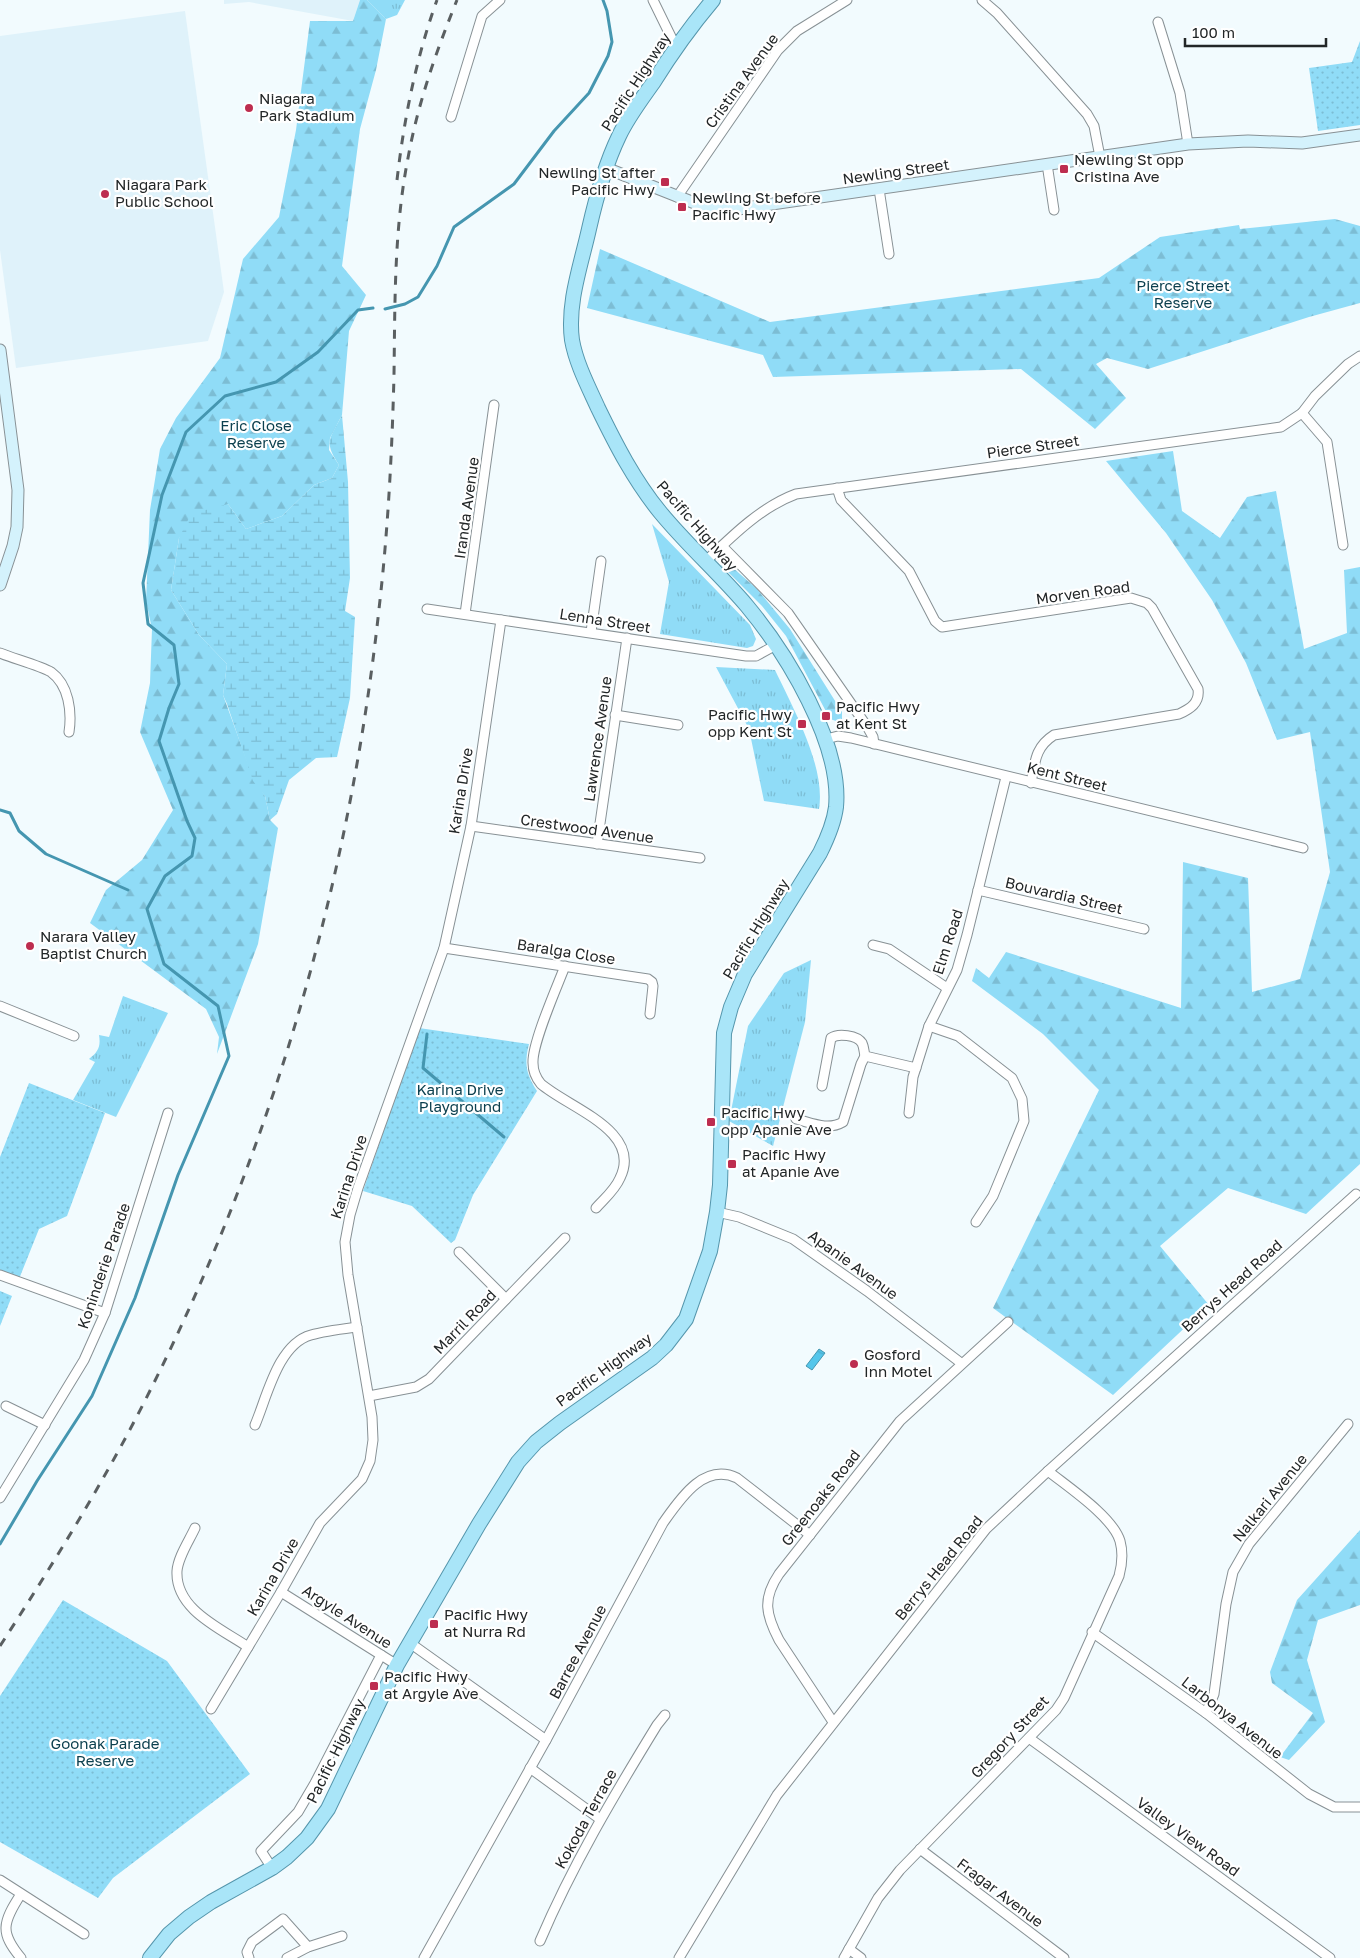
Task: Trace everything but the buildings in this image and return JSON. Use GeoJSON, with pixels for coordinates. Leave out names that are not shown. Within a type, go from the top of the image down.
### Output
{"type":"FeatureCollection","features":[{"type":"Feature","properties":{"kind":"main road","name":"Pacific Highway"},"geometry":{"type":"LineString","coordinates":[[150,1958],[169,1934],[189,1917],[211,1902],[272,1868],[307,1838],[328,1809],[397,1665],[488,1509],[518,1462],[536,1442],[560,1423],[652,1358],[677,1332],[692,1307],[710,1251],[720,1185],[724,1033],[731,1007],[745,974],[820,853],[829,832],[836,808],[834,775],[826,739],[776,645],[746,604],[660,512],[631,472],[590,392],[577,359],[571,327],[574,296],[592,220],[606,168],[619,136],[676,47],[713,0]]}},
{"type":"Feature","properties":{"kind":"street"},"geometry":{"type":"LineString","coordinates":[[451,117],[482,16],[500,0]]}},
{"type":"Feature","properties":{"kind":"street"},"geometry":{"type":"LineString","coordinates":[[653,0],[676,47]]}},
{"type":"Feature","properties":{"kind":"street","name":"Cristina Avenue"},"geometry":{"type":"LineString","coordinates":[[677,197],[778,50],[798,31],[847,0]]}},
{"type":"Feature","properties":{"kind":"street"},"geometry":{"type":"LineString","coordinates":[[982,0],[997,13],[1087,114],[1094,126],[1100,157]]}},
{"type":"Feature","properties":{"kind":"street"},"geometry":{"type":"LineString","coordinates":[[1158,22],[1180,92],[1188,144]]}},
{"type":"Feature","properties":{"kind":"street","name":"Newling Street"},"geometry":{"type":"LineString","coordinates":[[606,168],[677,197],[714,209],[738,209],[1188,144],[1248,141],[1302,143],[1360,136]]}},
{"type":"Feature","properties":{"kind":"street"},"geometry":{"type":"LineString","coordinates":[[1047,164],[1054,210]]}},
{"type":"Feature","properties":{"kind":"street"},"geometry":{"type":"LineString","coordinates":[[879,189],[888,254]]}},
{"type":"Feature","properties":{"kind":"street"},"geometry":{"type":"LineString","coordinates":[[0,350],[18,496],[13,546],[0,585]]}},
{"type":"Feature","properties":{"kind":"street","name":"Pierce Street"},"geometry":{"type":"LineString","coordinates":[[705,562],[770,507],[796,494],[1281,427],[1302,413],[1315,396],[1348,364],[1360,356]]}},
{"type":"Feature","properties":{"kind":"street","name":"Iranda Avenue"},"geometry":{"type":"LineString","coordinates":[[465,614],[494,417],[494,405]]}},
{"type":"Feature","properties":{"kind":"street"},"geometry":{"type":"LineString","coordinates":[[1302,413],[1327,442],[1343,545]]}},
{"type":"Feature","properties":{"kind":"street","name":"Morven Road"},"geometry":{"type":"LineString","coordinates":[[837,488],[841,500],[909,571],[935,621],[942,627],[1130,598],[1147,602],[1152,608],[1198,689],[1197,700],[1190,709],[1179,714],[1054,734],[1044,741],[1038,750],[1032,783]]}},
{"type":"Feature","properties":{"kind":"street","name":"Pacific Highway"},"geometry":{"type":"LineString","coordinates":[[722,546],[775,598],[800,628],[819,659],[868,728],[873,737],[874,744]]}},
{"type":"Feature","properties":{"kind":"street"},"geometry":{"type":"LineString","coordinates":[[591,632],[601,561]]}},
{"type":"Feature","properties":{"kind":"street","name":"Lenna Street"},"geometry":{"type":"LineString","coordinates":[[427,609],[746,656],[756,656],[776,645]]}},
{"type":"Feature","properties":{"kind":"street","name":"Karina Drive"},"geometry":{"type":"LineString","coordinates":[[211,1709],[282,1592],[320,1523],[362,1479],[370,1461],[372,1440],[369,1396],[345,1242],[350,1215],[444,948],[471,826],[501,620]]}},
{"type":"Feature","properties":{"kind":"street","name":"Lawrence Avenue"},"geometry":{"type":"LineString","coordinates":[[597,844],[627,638]]}},
{"type":"Feature","properties":{"kind":"street"},"geometry":{"type":"LineString","coordinates":[[0,653],[51,672],[64,687],[70,711],[69,732]]}},
{"type":"Feature","properties":{"kind":"street"},"geometry":{"type":"LineString","coordinates":[[615,715],[678,725]]}},
{"type":"Feature","properties":{"kind":"street","name":"Kent Street"},"geometry":{"type":"LineString","coordinates":[[826,739],[838,736],[874,744],[1302,848]]}},
{"type":"Feature","properties":{"kind":"street","name":"Elm Road"},"geometry":{"type":"LineString","coordinates":[[909,1113],[913,1077],[929,1026],[957,970],[1006,777]]}},
{"type":"Feature","properties":{"kind":"street","name":"Crestwood Avenue"},"geometry":{"type":"LineString","coordinates":[[471,826],[700,858]]}},
{"type":"Feature","properties":{"kind":"street","name":"Bouvardia Street"},"geometry":{"type":"LineString","coordinates":[[978,890],[1144,929]]}},
{"type":"Feature","properties":{"kind":"street"},"geometry":{"type":"LineString","coordinates":[[873,945],[889,949],[947,988]]}},
{"type":"Feature","properties":{"kind":"street","name":"Baralga Close"},"geometry":{"type":"LineString","coordinates":[[444,948],[648,979],[652,982],[650,1014]]}},
{"type":"Feature","properties":{"kind":"street"},"geometry":{"type":"LineString","coordinates":[[565,966],[535,1048],[533,1063],[536,1078],[541,1084],[603,1125],[623,1148],[625,1158],[620,1179],[596,1208]]}},
{"type":"Feature","properties":{"kind":"street"},"geometry":{"type":"LineString","coordinates":[[0,1006],[74,1036]]}},
{"type":"Feature","properties":{"kind":"street"},"geometry":{"type":"LineString","coordinates":[[929,1026],[958,1036],[1012,1078],[1022,1099],[1024,1121],[993,1196],[976,1222]]}},
{"type":"Feature","properties":{"kind":"street"},"geometry":{"type":"LineString","coordinates":[[796,1119],[826,1127],[833,1127],[843,1122],[865,1056],[861,1042],[856,1038],[837,1035],[831,1038],[822,1086]]}},
{"type":"Feature","properties":{"kind":"street"},"geometry":{"type":"LineString","coordinates":[[865,1056],[916,1068]]}},
{"type":"Feature","properties":{"kind":"street","name":"Koninderie Parade"},"geometry":{"type":"LineString","coordinates":[[0,1498],[84,1360],[105,1313],[168,1112]]}},
{"type":"Feature","properties":{"kind":"street","name":"Berrys Head Road"},"geometry":{"type":"LineString","coordinates":[[679,1958],[777,1795],[986,1529],[1356,1194]]}},
{"type":"Feature","properties":{"kind":"street","name":"Apanie Avenue"},"geometry":{"type":"LineString","coordinates":[[716,1212],[739,1217],[793,1239],[868,1291],[962,1363]]}},
{"type":"Feature","properties":{"kind":"street","name":"Marril Road"},"geometry":{"type":"LineString","coordinates":[[369,1396],[423,1384],[565,1238]]}},
{"type":"Feature","properties":{"kind":"street"},"geometry":{"type":"LineString","coordinates":[[458,1252],[506,1299]]}},
{"type":"Feature","properties":{"kind":"street"},"geometry":{"type":"LineString","coordinates":[[0,1275],[105,1313]]}},
{"type":"Feature","properties":{"kind":"street","name":"Greenoaks Road"},"geometry":{"type":"LineString","coordinates":[[833,1722],[779,1640],[767,1610],[770,1590],[774,1581],[896,1426],[1008,1322]]}},
{"type":"Feature","properties":{"kind":"street"},"geometry":{"type":"LineString","coordinates":[[255,1425],[281,1360],[292,1346],[310,1335],[357,1327]]}},
{"type":"Feature","properties":{"kind":"street"},"geometry":{"type":"LineString","coordinates":[[6,1406],[45,1425]]}},
{"type":"Feature","properties":{"kind":"street","name":"Nalkari Avenue"},"geometry":{"type":"LineString","coordinates":[[1206,1713],[1214,1694],[1226,1604],[1233,1572],[1249,1544],[1348,1424]]}},
{"type":"Feature","properties":{"kind":"street","name":"Gregory Street"},"geometry":{"type":"LineString","coordinates":[[844,1958],[883,1891],[900,1870],[1056,1710],[1064,1698],[1092,1632],[1119,1576],[1122,1565],[1120,1541],[1109,1522],[1048,1471]]}},
{"type":"Feature","properties":{"kind":"street","name":"Barree Avenue"},"geometry":{"type":"LineString","coordinates":[[424,1958],[546,1740],[663,1523],[679,1501],[699,1481],[708,1475],[728,1474],[737,1478],[810,1535]]}},
{"type":"Feature","properties":{"kind":"street"},"geometry":{"type":"LineString","coordinates":[[195,1528],[177,1570],[182,1595],[194,1611],[248,1647]]}},
{"type":"Feature","properties":{"kind":"street","name":"Argyle Avenue"},"geometry":{"type":"LineString","coordinates":[[282,1592],[397,1665]]}},
{"type":"Feature","properties":{"kind":"street","name":"Larbonya Avenue"},"geometry":{"type":"LineString","coordinates":[[1092,1632],[1206,1713],[1314,1798],[1334,1807],[1360,1807]]}},
{"type":"Feature","properties":{"kind":"street"},"geometry":{"type":"LineString","coordinates":[[410,1643],[546,1740]]}},
{"type":"Feature","properties":{"kind":"street"},"geometry":{"type":"LineString","coordinates":[[272,1868],[261,1851],[298,1812],[381,1655]]}},
{"type":"Feature","properties":{"kind":"street","name":"Kokoda Terrace"},"geometry":{"type":"LineString","coordinates":[[540,1941],[552,1911],[600,1819],[665,1715]]}},
{"type":"Feature","properties":{"kind":"street","name":"Valley View Road"},"geometry":{"type":"LineString","coordinates":[[1029,1738],[1330,1958]]}},
{"type":"Feature","properties":{"kind":"street"},"geometry":{"type":"LineString","coordinates":[[530,1768],[600,1819]]}},
{"type":"Feature","properties":{"kind":"street","name":"Fragar Avenue"},"geometry":{"type":"LineString","coordinates":[[920,1849],[1064,1958]]}},
{"type":"Feature","properties":{"kind":"street"},"geometry":{"type":"LineString","coordinates":[[0,1880],[84,1934]]}},
{"type":"Feature","properties":{"kind":"street"},"geometry":{"type":"LineString","coordinates":[[21,1894],[2,1923],[0,1933],[7,1948],[21,1958]]}},
{"type":"Feature","properties":{"kind":"street"},"geometry":{"type":"LineString","coordinates":[[248,1958],[247,1952],[252,1942],[283,1919],[308,1947]]}},
{"type":"Feature","properties":{"kind":"street"},"geometry":{"type":"LineString","coordinates":[[287,1958],[308,1947],[342,1936]]}},
{"type":"Feature","properties":{"kind":"street"},"geometry":{"type":"LineString","coordinates":[[849,1949],[861,1958]]}},
{"type":"Feature","properties":{"kind":"shaded area"},"geometry":{"type":"Polygon","coordinates":[[[224,0],[360,0],[353,21],[249,2],[224,4],[224,0]]]}},
{"type":"Feature","properties":{"kind":"shaded area","name":"Niagara Park Public School"},"geometry":{"type":"Polygon","coordinates":[[[185,11],[224,292],[208,341],[16,368],[0,250],[0,36],[185,11]]]}},
{"type":"Feature","properties":{"kind":"green space","name":"Eric Close Reserve"},"geometry":{"type":"Polygon","coordinates":[[[360,0],[367,0],[386,19],[376,70],[360,129],[342,266],[366,295],[349,331],[342,415],[330,438],[329,450],[339,465],[332,478],[314,485],[282,516],[246,529],[228,504],[179,538],[171,590],[199,635],[227,664],[223,695],[252,775],[265,796],[270,820],[278,828],[258,944],[217,1054],[219,1037],[206,1009],[90,923],[106,890],[142,860],[173,810],[140,732],[150,683],[152,629],[146,601],[150,510],[160,449],[176,418],[220,358],[243,259],[279,217],[296,130],[310,21],[353,21],[360,0]]]}},
{"type":"Feature","properties":{"kind":"green space"},"geometry":{"type":"Polygon","coordinates":[[[367,0],[405,0],[397,15],[386,19],[367,0]]]}},
{"type":"Feature","properties":{"kind":"green space"},"geometry":{"type":"Polygon","coordinates":[[[1360,41],[1360,125],[1318,131],[1309,68],[1352,62],[1360,41]]]}},
{"type":"Feature","properties":{"kind":"green space","name":"Pierce Street Reserve"},"geometry":{"type":"Polygon","coordinates":[[[1335,219],[1360,226],[1360,303],[1309,317],[1148,369],[1107,358],[1096,364],[1126,398],[1095,429],[1021,369],[773,377],[763,355],[587,308],[600,249],[770,322],[1099,278],[1160,237],[1239,225],[1240,229],[1335,219]]]}},
{"type":"Feature","properties":{"kind":"green space"},"geometry":{"type":"Polygon","coordinates":[[[342,415],[348,482],[350,578],[345,611],[355,617],[350,698],[337,757],[316,758],[289,780],[277,814],[270,820],[265,796],[253,781],[223,695],[227,664],[199,635],[171,590],[179,538],[191,514],[228,504],[246,529],[282,516],[314,485],[332,478],[339,465],[331,450],[330,440],[342,415]]]}},
{"type":"Feature","properties":{"kind":"green space"},"geometry":{"type":"Polygon","coordinates":[[[1173,451],[1182,511],[1220,538],[1247,497],[1276,491],[1304,649],[1347,633],[1344,570],[1360,567],[1360,1164],[1306,1214],[1228,1188],[1160,1246],[1209,1305],[1113,1395],[993,1308],[1099,1090],[1043,1034],[972,981],[976,968],[989,978],[1006,952],[1181,1008],[1183,862],[1248,878],[1252,992],[1300,979],[1330,872],[1310,732],[1277,740],[1246,663],[1212,600],[1166,533],[1106,461],[1173,451]]]}},
{"type":"Feature","properties":{"kind":"green space"},"geometry":{"type":"Polygon","coordinates":[[[652,524],[750,625],[756,639],[753,646],[747,648],[660,634],[669,582],[652,524]]]}},
{"type":"Feature","properties":{"kind":"green space"},"geometry":{"type":"Polygon","coordinates":[[[723,559],[757,589],[790,629],[842,712],[842,720],[839,722],[830,719],[786,636],[762,606],[721,565],[720,562],[723,559]]]}},
{"type":"Feature","properties":{"kind":"green space"},"geometry":{"type":"Polygon","coordinates":[[[716,667],[775,670],[799,720],[813,757],[818,775],[819,809],[764,801],[749,729],[716,667]]]}},
{"type":"Feature","properties":{"kind":"green space"},"geometry":{"type":"Polygon","coordinates":[[[811,960],[805,1022],[773,1146],[729,1121],[748,1026],[784,973],[811,960]]]}},
{"type":"Feature","properties":{"kind":"green space"},"geometry":{"type":"Polygon","coordinates":[[[123,996],[168,1013],[116,1117],[73,1100],[95,1062],[89,1059],[98,1049],[100,1043],[99,1035],[109,1037],[123,996]]]}},
{"type":"Feature","properties":{"kind":"green space","name":"Karina Drive Playground"},"geometry":{"type":"Polygon","coordinates":[[[419,1028],[529,1044],[527,1068],[530,1079],[537,1091],[473,1195],[455,1240],[451,1243],[412,1206],[363,1191],[419,1028]]]}},
{"type":"Feature","properties":{"kind":"green space"},"geometry":{"type":"Polygon","coordinates":[[[29,1083],[105,1113],[67,1216],[39,1229],[19,1279],[0,1271],[0,1157],[29,1083]]]}},
{"type":"Feature","properties":{"kind":"green space"},"geometry":{"type":"Polygon","coordinates":[[[0,1291],[12,1296],[0,1326],[0,1291]]]}},
{"type":"Feature","properties":{"kind":"green space"},"geometry":{"type":"Polygon","coordinates":[[[1360,1530],[1360,1605],[1318,1620],[1307,1660],[1325,1722],[1289,1760],[1280,1757],[1313,1713],[1272,1683],[1270,1672],[1297,1600],[1360,1530]]]}},
{"type":"Feature","properties":{"kind":"green space","name":"Goonak Parade Reserve"},"geometry":{"type":"Polygon","coordinates":[[[63,1600],[167,1661],[250,1774],[113,1878],[98,1898],[0,1842],[0,1696],[63,1600]]]}},
{"type":"Feature","properties":{"kind":"water"},"geometry":{"type":"Polygon","coordinates":[[[819,1349],[825,1353],[812,1370],[806,1366],[819,1349]]]}},
{"type":"Feature","properties":{"kind":"waterway"},"geometry":{"type":"LineString","coordinates":[[385,309],[405,304],[418,297],[437,266],[454,227],[514,184],[554,131],[589,93],[608,56],[612,42],[607,11],[603,0]]}},
{"type":"Feature","properties":{"kind":"waterway"},"geometry":{"type":"LineString","coordinates":[[0,1544],[37,1481],[92,1396],[135,1298],[178,1175],[229,1056],[218,1006],[164,964],[147,909],[165,876],[192,856],[195,838],[187,821],[159,741],[179,684],[174,645],[148,624],[143,583],[162,495],[186,432],[225,396],[276,382],[318,352],[358,310],[373,308]]}},
{"type":"Feature","properties":{"kind":"waterway"},"geometry":{"type":"LineString","coordinates":[[0,810],[10,813],[19,831],[46,854],[128,890]]}},
{"type":"Feature","properties":{"kind":"waterway"},"geometry":{"type":"LineString","coordinates":[[427,1034],[423,1068],[504,1137]]}},
{"type":"Feature","properties":{"kind":"railway"},"geometry":{"type":"LineString","coordinates":[[397,180],[403,134],[412,89],[423,44],[437,0]]}},
{"type":"Feature","properties":{"kind":"railway"},"geometry":{"type":"LineString","coordinates":[[0,1646],[96,1490],[126,1437],[175,1340],[219,1241],[258,1139],[292,1035],[321,930],[346,824],[365,717],[385,550],[393,404],[396,266],[403,185],[422,98],[457,0]]}},
{"type":"Feature","properties":{"kind":"place","name":"Niagara Park Stadium"},"geometry":{"type":"Point","coordinates":[249,108]}},
{"type":"Feature","properties":{"kind":"place","name":"Newling St opp Cristina Ave"},"geometry":{"type":"Point","coordinates":[1064,169]}},
{"type":"Feature","properties":{"kind":"place","name":"Newling St after Pacific Hwy"},"geometry":{"type":"Point","coordinates":[665,182]}},
{"type":"Feature","properties":{"kind":"place","name":"Niagara Park Public School"},"geometry":{"type":"Point","coordinates":[105,194]}},
{"type":"Feature","properties":{"kind":"place","name":"Newling St before Pacific Hwy"},"geometry":{"type":"Point","coordinates":[682,207]}},
{"type":"Feature","properties":{"kind":"place","name":"Pacific Hwy at Kent St"},"geometry":{"type":"Point","coordinates":[826,716]}},
{"type":"Feature","properties":{"kind":"place","name":"Pacific Hwy opp Kent St"},"geometry":{"type":"Point","coordinates":[802,724]}},
{"type":"Feature","properties":{"kind":"place","name":"Narara Valley Baptist Church"},"geometry":{"type":"Point","coordinates":[30,946]}},
{"type":"Feature","properties":{"kind":"place","name":"Pacific Hwy opp Apanie Ave"},"geometry":{"type":"Point","coordinates":[711,1122]}},
{"type":"Feature","properties":{"kind":"place","name":"Pacific Hwy at Apanie Ave"},"geometry":{"type":"Point","coordinates":[732,1164]}},
{"type":"Feature","properties":{"kind":"place","name":"Gosford Inn Motel"},"geometry":{"type":"Point","coordinates":[854,1364]}},
{"type":"Feature","properties":{"kind":"place","name":"Pacific Hwy at Nurra Rd"},"geometry":{"type":"Point","coordinates":[434,1624]}},
{"type":"Feature","properties":{"kind":"place","name":"Pacific Hwy at Argyle Ave"},"geometry":{"type":"Point","coordinates":[374,1686]}}]}
